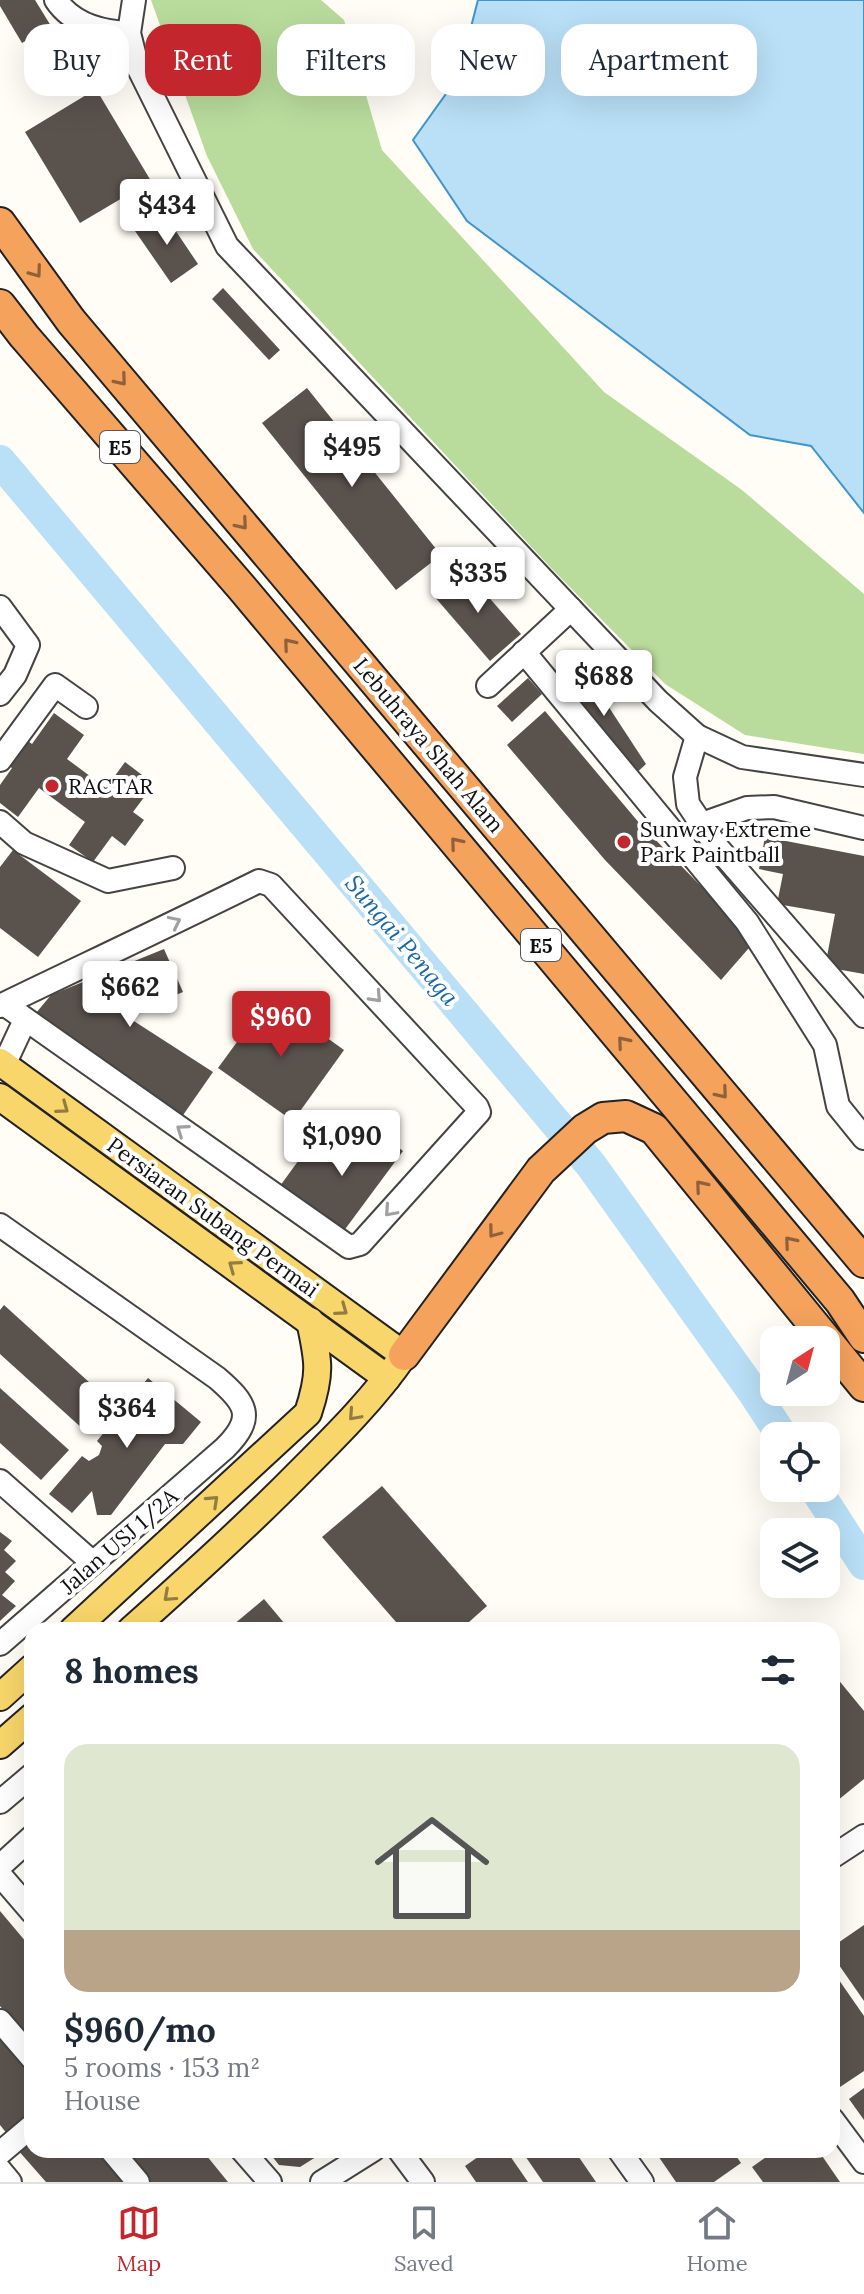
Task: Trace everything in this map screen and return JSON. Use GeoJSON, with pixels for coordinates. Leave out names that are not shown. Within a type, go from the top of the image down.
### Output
{"type":"FeatureCollection","features":[{"type":"Feature","properties":{"kind":"highway","name":"Lebuhraya Shah Alam"},"geometry":{"type":"LineString","coordinates":[[0,223],[71,321],[864,1262]]}},
{"type":"Feature","properties":{"kind":"highway","name":"Lebuhraya Shah Alam"},"geometry":{"type":"LineString","coordinates":[[0,305],[242,588],[840,1301],[864,1337]]}},
{"type":"Feature","properties":{"kind":"highway"},"geometry":{"type":"LineString","coordinates":[[0,340],[108,458],[242,588]]}},
{"type":"Feature","properties":{"kind":"highway"},"geometry":{"type":"LineString","coordinates":[[396,1366],[541,1170],[585,1129],[603,1118],[626,1116],[654,1129],[864,1386]]}},
{"type":"Feature","properties":{"kind":"highway"},"geometry":{"type":"LineString","coordinates":[[840,1301],[864,1326]]}},
{"type":"Feature","properties":{"kind":"main road","name":"Persiaran Subang Permai"},"geometry":{"type":"LineString","coordinates":[[2,1064],[396,1366]]}},
{"type":"Feature","properties":{"kind":"main road","name":"Persiaran Subang Permai"},"geometry":{"type":"LineString","coordinates":[[0,1097],[310,1321],[396,1366]]}},
{"type":"Feature","properties":{"kind":"main road"},"geometry":{"type":"LineString","coordinates":[[82,1622],[308,1413],[318,1383],[319,1360],[310,1321]]}},
{"type":"Feature","properties":{"kind":"main road"},"geometry":{"type":"LineString","coordinates":[[140,1622],[239,1533],[329,1442],[396,1366]]}},
{"type":"Feature","properties":{"kind":"main road"},"geometry":{"type":"LineString","coordinates":[[0,1697],[24,1675]]}},
{"type":"Feature","properties":{"kind":"main road"},"geometry":{"type":"LineString","coordinates":[[0,1745],[24,1724]]}},
{"type":"Feature","properties":{"kind":"street"},"geometry":{"type":"LineString","coordinates":[[56,0],[65,13],[88,24]]}},
{"type":"Feature","properties":{"kind":"street"},"geometry":{"type":"LineString","coordinates":[[134,0],[129,33],[137,65],[227,246],[658,701],[697,736],[742,757],[864,775]]}},
{"type":"Feature","properties":{"kind":"street"},"geometry":{"type":"LineString","coordinates":[[0,607],[28,645],[15,675],[0,694]]}},
{"type":"Feature","properties":{"kind":"street"},"geometry":{"type":"LineString","coordinates":[[488,686],[571,609]]}},
{"type":"Feature","properties":{"kind":"street"},"geometry":{"type":"LineString","coordinates":[[524,652],[747,922],[825,1045],[838,1106],[864,1138]]}},
{"type":"Feature","properties":{"kind":"street"},"geometry":{"type":"LineString","coordinates":[[0,760],[55,685],[86,707]]}},
{"type":"Feature","properties":{"kind":"street"},"geometry":{"type":"LineString","coordinates":[[697,736],[685,777],[688,804],[717,847],[864,1016]]}},
{"type":"Feature","properties":{"kind":"street"},"geometry":{"type":"LineString","coordinates":[[702,824],[747,808],[774,807],[864,828]]}},
{"type":"Feature","properties":{"kind":"street"},"geometry":{"type":"LineString","coordinates":[[0,822],[24,843],[108,881],[173,868]]}},
{"type":"Feature","properties":{"kind":"street"},"geometry":{"type":"LineString","coordinates":[[259,881],[265,882],[479,1112],[360,1244],[349,1247],[2,1005],[259,881]]}},
{"type":"Feature","properties":{"kind":"street"},"geometry":{"type":"LineString","coordinates":[[2,1064],[25,1020]]}},
{"type":"Feature","properties":{"kind":"street","name":"Jalan USJ 1/2A"},"geometry":{"type":"LineString","coordinates":[[0,1225],[217,1378],[237,1395],[244,1408],[244,1421],[237,1436],[25,1622]]}},
{"type":"Feature","properties":{"kind":"street"},"geometry":{"type":"LineString","coordinates":[[0,1481],[93,1563]]}},
{"type":"Feature","properties":{"kind":"street","name":"Jalan USJ 1/2A"},"geometry":{"type":"LineString","coordinates":[[0,1644],[24,1623]]}},
{"type":"Feature","properties":{"kind":"street"},"geometry":{"type":"LineString","coordinates":[[0,1802],[24,1782]]}},
{"type":"Feature","properties":{"kind":"street"},"geometry":{"type":"LineString","coordinates":[[840,1852],[864,1837]]}},
{"type":"Feature","properties":{"kind":"street"},"geometry":{"type":"LineString","coordinates":[[0,1866],[24,1844]]}},
{"type":"Feature","properties":{"kind":"street"},"geometry":{"type":"LineString","coordinates":[[0,1875],[24,1903]]}},
{"type":"Feature","properties":{"kind":"street"},"geometry":{"type":"LineString","coordinates":[[0,2021],[24,2049]]}},
{"type":"Feature","properties":{"kind":"street"},"geometry":{"type":"LineString","coordinates":[[840,2130],[864,2162]]}},
{"type":"Feature","properties":{"kind":"street"},"geometry":{"type":"LineString","coordinates":[[0,2153],[24,2133]]}},
{"type":"Feature","properties":{"kind":"street"},"geometry":{"type":"LineString","coordinates":[[118,2158],[138,2182]]}},
{"type":"Feature","properties":{"kind":"street"},"geometry":{"type":"LineString","coordinates":[[249,2158],[270,2182]]}},
{"type":"Feature","properties":{"kind":"street"},"geometry":{"type":"LineString","coordinates":[[322,2182],[359,2158]]}},
{"type":"Feature","properties":{"kind":"street"},"geometry":{"type":"LineString","coordinates":[[405,2158],[423,2182]]}},
{"type":"Feature","properties":{"kind":"street"},"geometry":{"type":"LineString","coordinates":[[625,2158],[642,2182]]}},
{"type":"Feature","properties":{"kind":"street"},"geometry":{"type":"LineString","coordinates":[[0,2170],[10,2182]]}},
{"type":"Feature","properties":{"kind":"green space"},"geometry":{"type":"Polygon","coordinates":[[[151,0],[321,0],[344,20],[345,24],[277,24],[277,96],[366,96],[382,150],[604,392],[742,490],[864,594],[864,754],[745,735],[665,684],[553,570],[253,249],[207,156],[185,96],[261,96],[261,24],[160,24],[151,0]]]}},
{"type":"Feature","properties":{"kind":"water"},"geometry":{"type":"Polygon","coordinates":[[[478,0],[864,0],[864,513],[811,446],[750,435],[467,221],[413,140],[444,96],[545,96],[545,24],[472,24],[478,0]]]}},
{"type":"Feature","properties":{"kind":"building"},"geometry":{"type":"Polygon","coordinates":[[[0,0],[35,0],[50,24],[24,24],[22,43],[0,6],[0,0]]]}},
{"type":"Feature","properties":{"kind":"building"},"geometry":{"type":"Polygon","coordinates":[[[84,96],[100,96],[151,181],[80,223],[25,132],[84,96]]]}},
{"type":"Feature","properties":{"kind":"building"},"geometry":{"type":"Polygon","coordinates":[[[163,212],[198,264],[171,283],[135,231],[163,212]]]}},
{"type":"Feature","properties":{"kind":"building"},"geometry":{"type":"Polygon","coordinates":[[[223,288],[280,350],[269,360],[212,299],[223,288]]]}},
{"type":"Feature","properties":{"kind":"building"},"geometry":{"type":"Polygon","coordinates":[[[307,388],[441,555],[396,590],[262,423],[307,388]]]}},
{"type":"Feature","properties":{"kind":"building"},"geometry":{"type":"Polygon","coordinates":[[[465,570],[521,634],[490,661],[434,596],[465,570]]]}},
{"type":"Feature","properties":{"kind":"building"},"geometry":{"type":"Polygon","coordinates":[[[578,660],[646,764],[631,778],[560,670],[578,660]]]}},
{"type":"Feature","properties":{"kind":"building"},"geometry":{"type":"Polygon","coordinates":[[[528,678],[542,694],[512,722],[497,706],[528,678]]]}},
{"type":"Feature","properties":{"kind":"building","name":"Sunway Extreme Park Paintball"},"geometry":{"type":"Polygon","coordinates":[[[545,711],[640,824],[755,941],[721,980],[605,860],[507,745],[545,711]]]}},
{"type":"Feature","properties":{"kind":"building","name":"RACTAR"},"geometry":{"type":"Polygon","coordinates":[[[54,713],[84,735],[67,759],[106,788],[125,762],[154,784],[133,812],[144,820],[125,846],[112,836],[93,862],[69,845],[85,822],[39,788],[18,817],[0,803],[0,785],[12,768],[3,761],[21,736],[32,744],[54,713]]]}},
{"type":"Feature","properties":{"kind":"building"},"geometry":{"type":"Polygon","coordinates":[[[765,837],[864,856],[864,974],[825,967],[835,914],[777,904],[783,874],[759,869],[765,837]]]}},
{"type":"Feature","properties":{"kind":"building"},"geometry":{"type":"Polygon","coordinates":[[[13,850],[81,901],[38,957],[0,928],[0,867],[13,850]]]}},
{"type":"Feature","properties":{"kind":"building"},"geometry":{"type":"Polygon","coordinates":[[[164,949],[183,992],[126,1016],[213,1072],[181,1118],[36,1013],[51,995],[164,949]]]}},
{"type":"Feature","properties":{"kind":"building"},"geometry":{"type":"Polygon","coordinates":[[[270,997],[344,1050],[293,1121],[218,1068],[270,997]]]}},
{"type":"Feature","properties":{"kind":"building"},"geometry":{"type":"Polygon","coordinates":[[[367,1124],[403,1151],[343,1232],[280,1186],[309,1146],[337,1166],[367,1124]]]}},
{"type":"Feature","properties":{"kind":"building"},"geometry":{"type":"Polygon","coordinates":[[[4,1305],[111,1402],[84,1430],[0,1354],[0,1310],[4,1305]]]}},
{"type":"Feature","properties":{"kind":"building"},"geometry":{"type":"Polygon","coordinates":[[[148,1378],[201,1422],[183,1444],[165,1444],[111,1515],[97,1515],[92,1491],[72,1513],[49,1494],[82,1456],[89,1461],[99,1455],[102,1446],[97,1441],[148,1378]]]}},
{"type":"Feature","properties":{"kind":"building"},"geometry":{"type":"Polygon","coordinates":[[[0,1388],[69,1450],[41,1480],[0,1443],[0,1388]]]}},
{"type":"Feature","properties":{"kind":"building"},"geometry":{"type":"Polygon","coordinates":[[[382,1486],[487,1606],[469,1622],[396,1622],[322,1537],[382,1486]]]}},
{"type":"Feature","properties":{"kind":"building"},"geometry":{"type":"Polygon","coordinates":[[[0,1532],[12,1541],[4,1550],[16,1561],[5,1572],[15,1581],[2,1595],[16,1606],[0,1621],[0,1532]]]}},
{"type":"Feature","properties":{"kind":"building"},"geometry":{"type":"Polygon","coordinates":[[[264,1599],[283,1622],[237,1622],[264,1599]]]}},
{"type":"Feature","properties":{"kind":"building"},"geometry":{"type":"Polygon","coordinates":[[[840,1682],[864,1711],[864,1779],[840,1798],[840,1682]]]}},
{"type":"Feature","properties":{"kind":"building"},"geometry":{"type":"Polygon","coordinates":[[[0,1911],[24,1940],[24,2034],[0,2006],[0,1911]]]}},
{"type":"Feature","properties":{"kind":"building"},"geometry":{"type":"Polygon","coordinates":[[[864,1925],[864,2001],[840,1966],[840,1942],[864,1925]]]}},
{"type":"Feature","properties":{"kind":"building"},"geometry":{"type":"Polygon","coordinates":[[[840,1982],[864,2016],[864,2071],[840,2087],[840,1982]]]}},
{"type":"Feature","properties":{"kind":"building"},"geometry":{"type":"Polygon","coordinates":[[[0,2035],[24,2064],[24,2122],[8,2135],[0,2125],[0,2035]]]}},
{"type":"Feature","properties":{"kind":"building"},"geometry":{"type":"Polygon","coordinates":[[[864,2088],[864,2120],[849,2099],[864,2088]]]}},
{"type":"Feature","properties":{"kind":"building"},"geometry":{"type":"Polygon","coordinates":[[[24,2143],[24,2157],[17,2149],[24,2143]]]}},
{"type":"Feature","properties":{"kind":"building"},"geometry":{"type":"Polygon","coordinates":[[[25,2158],[103,2158],[123,2182],[46,2182],[25,2158]]]}},
{"type":"Feature","properties":{"kind":"building"},"geometry":{"type":"Polygon","coordinates":[[[128,2158],[208,2158],[228,2182],[148,2182],[128,2158]]]}},
{"type":"Feature","properties":{"kind":"building"},"geometry":{"type":"Polygon","coordinates":[[[273,2158],[314,2158],[300,2167],[279,2165],[273,2158]]]}},
{"type":"Feature","properties":{"kind":"building"},"geometry":{"type":"Polygon","coordinates":[[[476,2158],[512,2158],[528,2182],[476,2182],[465,2166],[476,2158]]]}},
{"type":"Feature","properties":{"kind":"building"},"geometry":{"type":"Polygon","coordinates":[[[526,2158],[580,2158],[596,2182],[543,2182],[526,2158]]]}},
{"type":"Feature","properties":{"kind":"building"},"geometry":{"type":"Polygon","coordinates":[[[660,2158],[738,2158],[741,2163],[714,2182],[676,2182],[660,2158]]]}},
{"type":"Feature","properties":{"kind":"building"},"geometry":{"type":"Polygon","coordinates":[[[765,2158],[824,2158],[840,2182],[763,2182],[752,2167],[765,2158]]]}},
{"type":"Feature","properties":{"kind":"waterway","name":"Sungai Penaga"},"geometry":{"type":"LineString","coordinates":[[0,461],[591,1165],[773,1422]]}},
{"type":"Feature","properties":{"kind":"waterway","name":"Sungai Penaga"},"geometry":{"type":"LineString","coordinates":[[824,1502],[864,1564]]}},
{"type":"Feature","properties":{"kind":"place","name":"RACTAR"},"geometry":{"type":"Point","coordinates":[52,786]}},
{"type":"Feature","properties":{"kind":"place","name":"Sunway Extreme Park Paintball"},"geometry":{"type":"Point","coordinates":[624,842]}}]}
